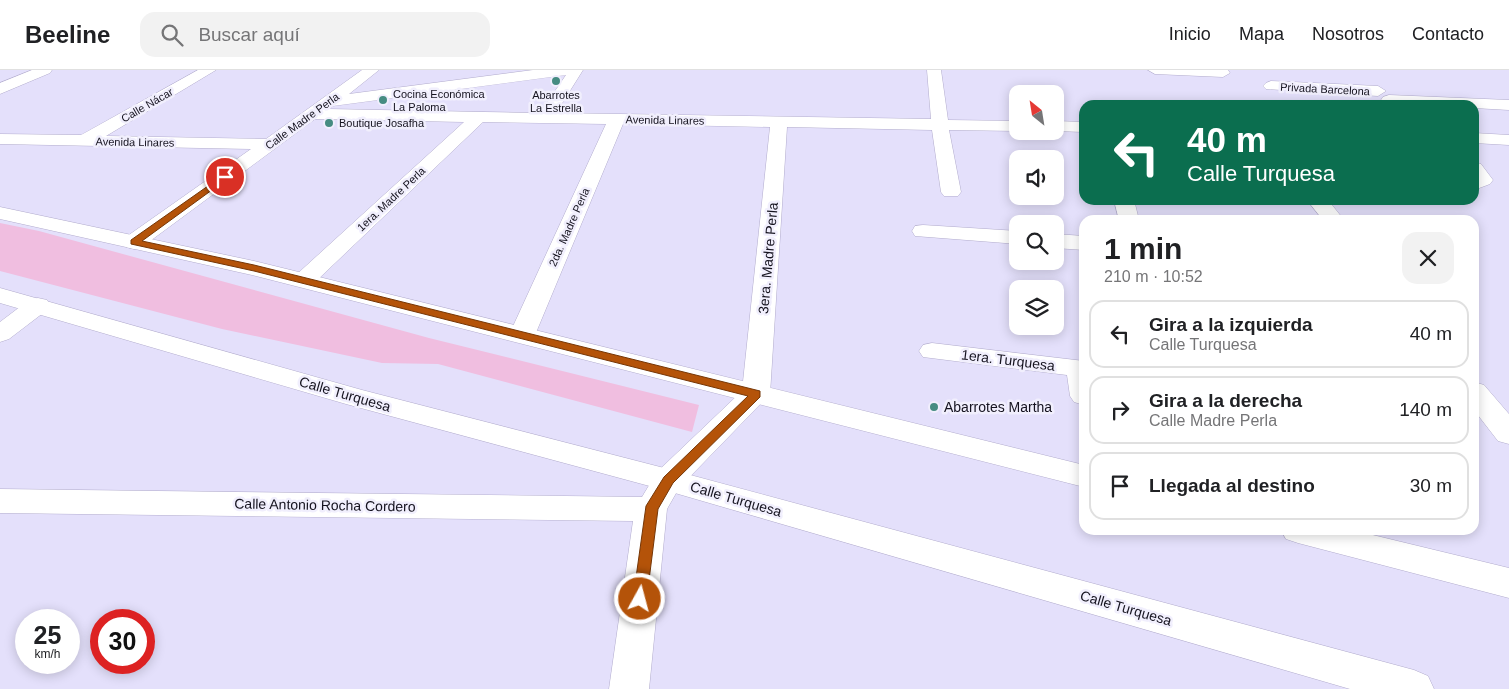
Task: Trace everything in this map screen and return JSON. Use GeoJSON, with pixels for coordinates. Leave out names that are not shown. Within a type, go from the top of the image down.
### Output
{"type":"FeatureCollection","features":[{"type":"Feature","properties":{"kind":"street"},"geometry":{"type":"LineString","coordinates":[[0,89],[45,70]]}},
{"type":"Feature","properties":{"kind":"street","name":"Calle Nácar"},"geometry":{"type":"LineString","coordinates":[[84,141],[209,70]]}},
{"type":"Feature","properties":{"kind":"street","name":"Calle Madre Perla"},"geometry":{"type":"LineString","coordinates":[[134,242],[372,70]]}},
{"type":"Feature","properties":{"kind":"street"},"geometry":{"type":"LineString","coordinates":[[329,101],[567,70]]}},
{"type":"Feature","properties":{"kind":"street"},"geometry":{"type":"LineString","coordinates":[[545,118],[576,70]]}},
{"type":"Feature","properties":{"kind":"street"},"geometry":{"type":"LineString","coordinates":[[934,70],[940,125],[951,192]]}},
{"type":"Feature","properties":{"kind":"street"},"geometry":{"type":"LineString","coordinates":[[1157,70],[1223,73]]}},
{"type":"Feature","properties":{"kind":"street"},"geometry":{"type":"LineString","coordinates":[[1358,75],[1388,99]]}},
{"type":"Feature","properties":{"kind":"street","name":"Privada Barcelona"},"geometry":{"type":"LineString","coordinates":[[1271,86],[1408,100]]}},
{"type":"Feature","properties":{"kind":"street","name":"Privada Barcelona"},"geometry":{"type":"LineString","coordinates":[[1479,104],[1509,105]]}},
{"type":"Feature","properties":{"kind":"street","name":"Avenida Linares"},"geometry":{"type":"LineString","coordinates":[[312,114],[1009,126]]}},
{"type":"Feature","properties":{"kind":"street","name":"1era. Madre Perla"},"geometry":{"type":"LineString","coordinates":[[304,280],[479,117]]}},
{"type":"Feature","properties":{"kind":"street","name":"2da. Madre Perla"},"geometry":{"type":"LineString","coordinates":[[522,335],[617,119]]}},
{"type":"Feature","properties":{"kind":"street","name":"3era. Madre Perla"},"geometry":{"type":"LineString","coordinates":[[756,394],[779,122]]}},
{"type":"Feature","properties":{"kind":"street"},"geometry":{"type":"LineString","coordinates":[[1064,126],[1079,127]]}},
{"type":"Feature","properties":{"kind":"street"},"geometry":{"type":"LineString","coordinates":[[1479,138],[1509,140]]}},
{"type":"Feature","properties":{"kind":"street","name":"Avenida Linares"},"geometry":{"type":"LineString","coordinates":[[0,139],[270,144]]}},
{"type":"Feature","properties":{"kind":"street"},"geometry":{"type":"LineString","coordinates":[[1321,205],[1330,215]]}},
{"type":"Feature","properties":{"kind":"street"},"geometry":{"type":"LineString","coordinates":[[0,213],[304,280],[1079,475]]}},
{"type":"Feature","properties":{"kind":"street"},"geometry":{"type":"LineString","coordinates":[[923,231],[1009,237]]}},
{"type":"Feature","properties":{"kind":"street"},"geometry":{"type":"LineString","coordinates":[[1064,242],[1079,243]]}},
{"type":"Feature","properties":{"kind":"street","name":"Calle Turquesa"},"geometry":{"type":"LineString","coordinates":[[0,295],[356,398],[668,480],[1414,689]]}},
{"type":"Feature","properties":{"kind":"street"},"geometry":{"type":"LineString","coordinates":[[2,331],[38,305]]}},
{"type":"Feature","properties":{"kind":"street","name":"1era. Turquesa"},"geometry":{"type":"LineString","coordinates":[[932,351],[1079,369]]}},
{"type":"Feature","properties":{"kind":"street"},"geometry":{"type":"LineString","coordinates":[[630,689],[651,509],[668,480],[756,394]]}},
{"type":"Feature","properties":{"kind":"street"},"geometry":{"type":"LineString","coordinates":[[1479,402],[1509,434]]}},
{"type":"Feature","properties":{"kind":"street","name":"Calle Antonio Rocha Cordero"},"geometry":{"type":"LineString","coordinates":[[0,501],[651,509]]}},
{"type":"Feature","properties":{"kind":"street"},"geometry":{"type":"LineString","coordinates":[[1318,535],[1509,583]]}},
{"type":"Feature","properties":{"kind":"shaded area"},"geometry":{"type":"Polygon","coordinates":[[[0,223],[39,231],[429,338],[699,405],[692,432],[438,364],[382,363],[222,329],[0,271],[0,223]]]}},
{"type":"Feature","properties":{"kind":"place","name":"Abarrotes La Estrella"},"geometry":{"type":"Point","coordinates":[556,81]}},
{"type":"Feature","properties":{"kind":"place","name":"Cocina Económica La Paloma"},"geometry":{"type":"Point","coordinates":[383,100]}},
{"type":"Feature","properties":{"kind":"place","name":"Boutique Josafha"},"geometry":{"type":"Point","coordinates":[329,123]}},
{"type":"Feature","properties":{"kind":"place","name":"Abarrotes Martha"},"geometry":{"type":"Point","coordinates":[934,407]}},
{"type":"Feature","properties":{"kind":"route"},"geometry":{"type":"LineString","coordinates":[[225,177],[134,242],[254,268],[756,394],[668,480],[651,509],[640,599]]}}]}
